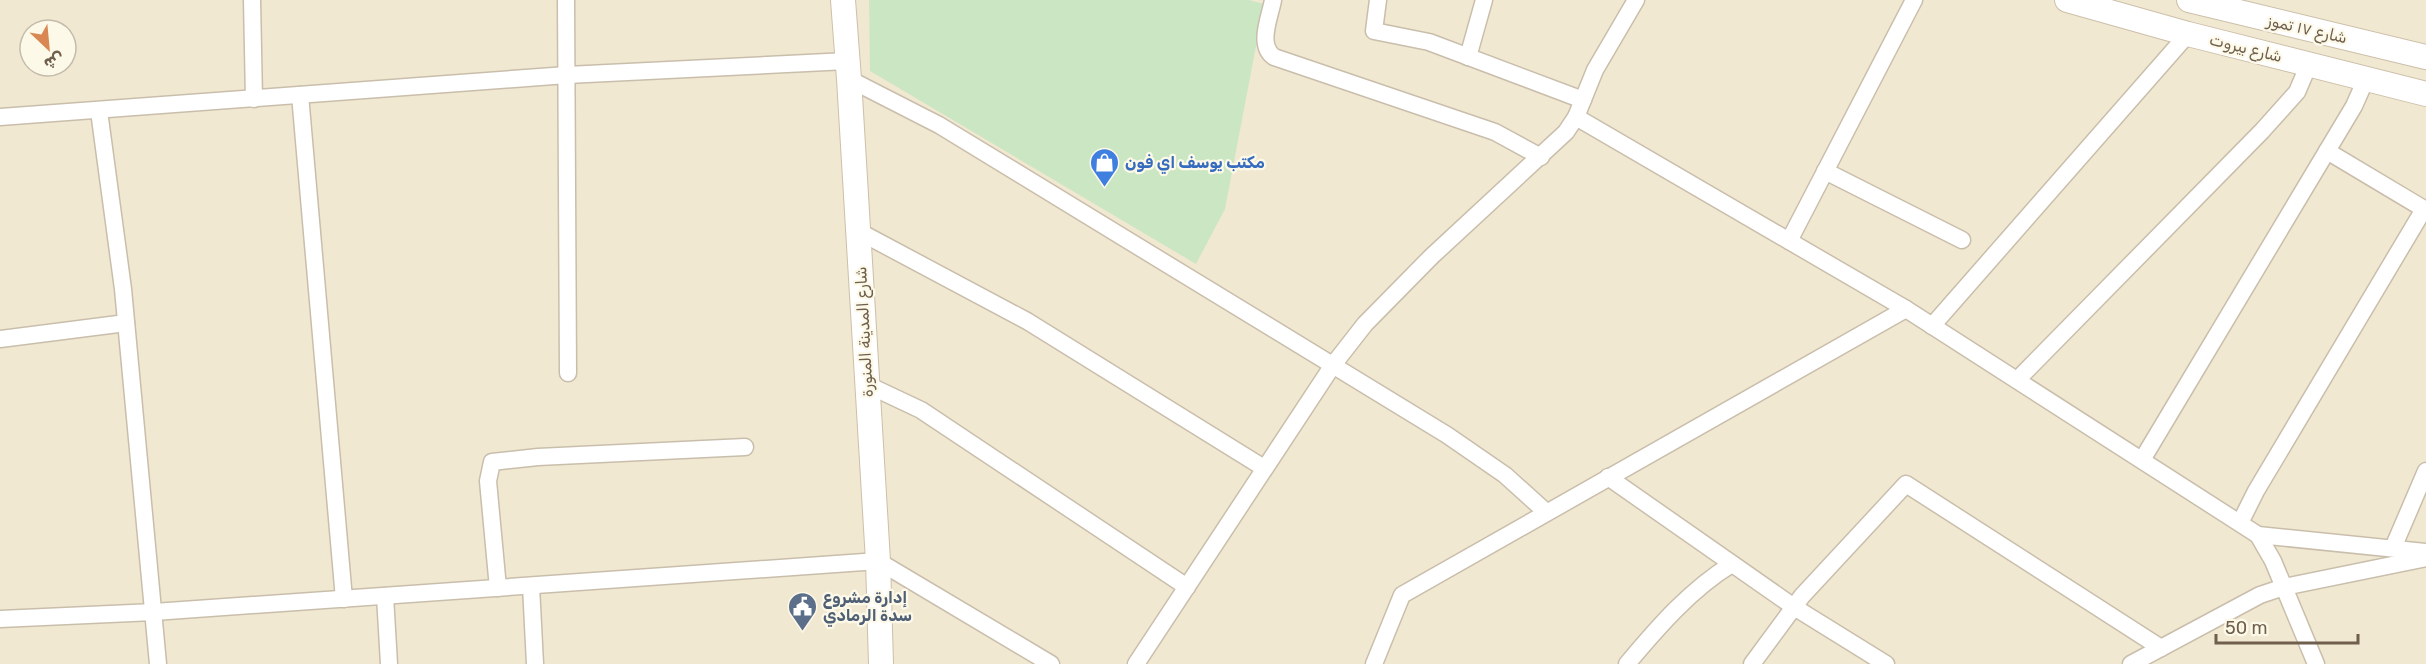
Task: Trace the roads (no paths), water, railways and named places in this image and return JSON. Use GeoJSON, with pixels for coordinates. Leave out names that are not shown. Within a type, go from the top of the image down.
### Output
{"type":"FeatureCollection","features":[{"type":"Feature","properties":{"kind":"street"},"geometry":{"type":"LineString","coordinates":[[252,0],[254,99]]}},
{"type":"Feature","properties":{"kind":"street"},"geometry":{"type":"LineString","coordinates":[[566,0],[568,373]]}},
{"type":"Feature","properties":{"kind":"street","name":"شارع المدينة المنورة"},"geometry":{"type":"LineString","coordinates":[[843,0],[878,561],[881,664]]}},
{"type":"Feature","properties":{"kind":"street"},"geometry":{"type":"LineString","coordinates":[[1273,0],[1264,43],[1267,51],[1274,57],[1495,132],[1541,157]]}},
{"type":"Feature","properties":{"kind":"street"},"geometry":{"type":"LineString","coordinates":[[1378,0],[1374,31],[1429,42],[1583,100]]}},
{"type":"Feature","properties":{"kind":"street"},"geometry":{"type":"LineString","coordinates":[[1468,57],[1484,0]]}},
{"type":"Feature","properties":{"kind":"street"},"geometry":{"type":"LineString","coordinates":[[1136,664],[1333,365],[1365,324],[1432,256],[1566,132],[1576,117],[1595,70],[1636,0]]}},
{"type":"Feature","properties":{"kind":"street"},"geometry":{"type":"LineString","coordinates":[[1789,241],[1914,0]]}},
{"type":"Feature","properties":{"kind":"street","name":"شارع بيروت"},"geometry":{"type":"LineString","coordinates":[[2067,0],[2188,34],[2426,94]]}},
{"type":"Feature","properties":{"kind":"street","name":"شارع ١٧ تموز"},"geometry":{"type":"LineString","coordinates":[[2189,0],[2220,4],[2426,57]]}},
{"type":"Feature","properties":{"kind":"street"},"geometry":{"type":"LineString","coordinates":[[1932,326],[2188,34]]}},
{"type":"Feature","properties":{"kind":"street"},"geometry":{"type":"LineString","coordinates":[[2017,380],[2262,131],[2297,92],[2309,64]]}},
{"type":"Feature","properties":{"kind":"street"},"geometry":{"type":"LineString","coordinates":[[0,117],[567,75],[848,70],[1448,435],[1505,475],[1546,512]]}},
{"type":"Feature","properties":{"kind":"street"},"geometry":{"type":"LineString","coordinates":[[2142,460],[2354,106],[2366,79]]}},
{"type":"Feature","properties":{"kind":"street"},"geometry":{"type":"LineString","coordinates":[[300,95],[344,599]]}},
{"type":"Feature","properties":{"kind":"street"},"geometry":{"type":"LineString","coordinates":[[99,111],[126,323],[159,664]]}},
{"type":"Feature","properties":{"kind":"street"},"geometry":{"type":"LineString","coordinates":[[1576,117],[1906,309],[2258,535],[2426,552]]}},
{"type":"Feature","properties":{"kind":"street"},"geometry":{"type":"LineString","coordinates":[[2240,523],[2256,490],[2425,210],[2327,151]]}},
{"type":"Feature","properties":{"kind":"street"},"geometry":{"type":"LineString","coordinates":[[1825,171],[1962,240]]}},
{"type":"Feature","properties":{"kind":"street"},"geometry":{"type":"LineString","coordinates":[[858,231],[1027,321],[1264,468]]}},
{"type":"Feature","properties":{"kind":"street"},"geometry":{"type":"LineString","coordinates":[[1374,664],[1402,595],[1906,309]]}},
{"type":"Feature","properties":{"kind":"street"},"geometry":{"type":"LineString","coordinates":[[0,339],[126,323]]}},
{"type":"Feature","properties":{"kind":"street"},"geometry":{"type":"LineString","coordinates":[[867,384],[921,410],[1187,587]]}},
{"type":"Feature","properties":{"kind":"street"},"geometry":{"type":"LineString","coordinates":[[498,588],[488,482],[492,462],[538,457],[745,447]]}},
{"type":"Feature","properties":{"kind":"street"},"geometry":{"type":"LineString","coordinates":[[2393,548],[2426,471]]}},
{"type":"Feature","properties":{"kind":"street"},"geometry":{"type":"LineString","coordinates":[[1608,477],[1794,607],[1886,664]]}},
{"type":"Feature","properties":{"kind":"street"},"geometry":{"type":"LineString","coordinates":[[1752,664],[1794,607],[1906,484],[2161,648]]}},
{"type":"Feature","properties":{"kind":"street"},"geometry":{"type":"LineString","coordinates":[[2258,535],[2284,587],[2316,664]]}},
{"type":"Feature","properties":{"kind":"street"},"geometry":{"type":"LineString","coordinates":[[2131,664],[2260,595],[2284,587],[2426,558]]}},
{"type":"Feature","properties":{"kind":"street"},"geometry":{"type":"LineString","coordinates":[[0,619],[154,612],[878,561],[1051,664]]}},
{"type":"Feature","properties":{"kind":"street"},"geometry":{"type":"LineString","coordinates":[[1627,664],[1663,622],[1714,575],[1732,564]]}},
{"type":"Feature","properties":{"kind":"street"},"geometry":{"type":"LineString","coordinates":[[531,585],[536,664]]}},
{"type":"Feature","properties":{"kind":"street"},"geometry":{"type":"LineString","coordinates":[[385,596],[389,664]]}},
{"type":"Feature","properties":{"kind":"place","name":"مكتب يوسف اي فون"},"geometry":{"type":"Point","coordinates":[1104,188]}},
{"type":"Feature","properties":{"kind":"place","name":"إدارة مشروع سدة الرمادي"},"geometry":{"type":"Point","coordinates":[802,632]}}]}
